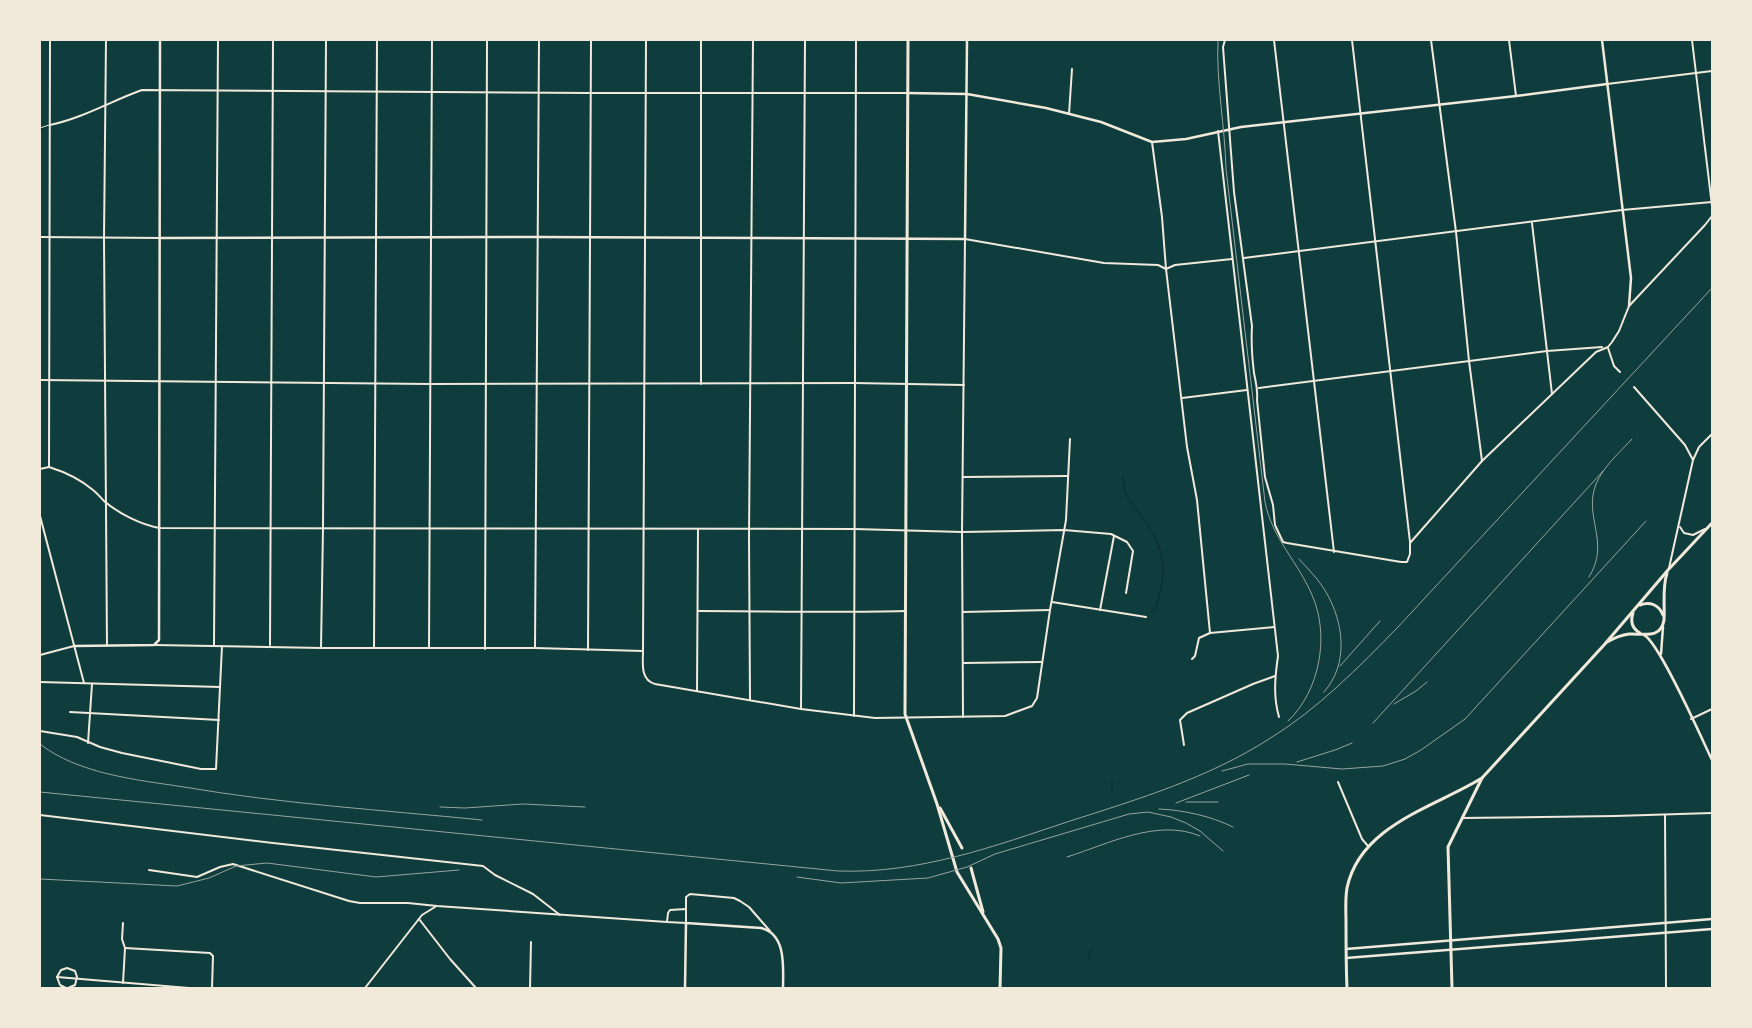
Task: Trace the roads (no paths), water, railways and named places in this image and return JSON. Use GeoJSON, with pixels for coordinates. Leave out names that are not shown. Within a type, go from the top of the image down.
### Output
{"type":"FeatureCollection","features":[{"type":"Feature","properties":{"kind":"main road"},"geometry":{"type":"LineString","coordinates":[[908,40],[904,709],[957,872],[1000,944],[1000,988]]}},
{"type":"Feature","properties":{"kind":"main road"},"geometry":{"type":"LineString","coordinates":[[1452,988],[1447,851],[1449,842],[1482,778],[1604,645],[1668,570],[1712,523]]}},
{"type":"Feature","properties":{"kind":"main road"},"geometry":{"type":"LineString","coordinates":[[1604,645],[1621,635],[1656,633],[1662,626],[1664,620],[1664,588],[1668,570]]}},
{"type":"Feature","properties":{"kind":"main road"},"geometry":{"type":"LineString","coordinates":[[1643,635],[1636,630],[1632,623],[1632,616],[1636,608],[1643,604],[1654,604],[1661,611],[1664,620]]}},
{"type":"Feature","properties":{"kind":"main road"},"geometry":{"type":"LineString","coordinates":[[1347,988],[1347,889],[1354,869],[1368,846],[1400,822],[1482,778]]}},
{"type":"Feature","properties":{"kind":"main road"},"geometry":{"type":"LineString","coordinates":[[936,804],[962,848]]}},
{"type":"Feature","properties":{"kind":"main road"},"geometry":{"type":"LineString","coordinates":[[970,868],[985,917]]}},
{"type":"Feature","properties":{"kind":"street"},"geometry":{"type":"LineString","coordinates":[[49,467],[50,40]]}},
{"type":"Feature","properties":{"kind":"street"},"geometry":{"type":"LineString","coordinates":[[106,40],[104,381],[107,645]]}},
{"type":"Feature","properties":{"kind":"street"},"geometry":{"type":"LineString","coordinates":[[154,645],[159,640],[160,40]]}},
{"type":"Feature","properties":{"kind":"street"},"geometry":{"type":"LineString","coordinates":[[214,646],[218,40]]}},
{"type":"Feature","properties":{"kind":"street"},"geometry":{"type":"LineString","coordinates":[[270,646],[273,40]]}},
{"type":"Feature","properties":{"kind":"street"},"geometry":{"type":"LineString","coordinates":[[321,648],[326,238],[326,40]]}},
{"type":"Feature","properties":{"kind":"street"},"geometry":{"type":"LineString","coordinates":[[374,648],[377,40]]}},
{"type":"Feature","properties":{"kind":"street"},"geometry":{"type":"LineString","coordinates":[[429,648],[432,40]]}},
{"type":"Feature","properties":{"kind":"street"},"geometry":{"type":"LineString","coordinates":[[485,649],[487,40]]}},
{"type":"Feature","properties":{"kind":"street"},"geometry":{"type":"LineString","coordinates":[[535,648],[539,40]]}},
{"type":"Feature","properties":{"kind":"street"},"geometry":{"type":"LineString","coordinates":[[588,650],[590,40]]}},
{"type":"Feature","properties":{"kind":"street"},"geometry":{"type":"LineString","coordinates":[[646,40],[643,651],[644,672],[648,682],[801,709],[854,716],[906,718],[1005,716],[1032,706],[1037,698],[1066,520],[1070,439]]}},
{"type":"Feature","properties":{"kind":"street"},"geometry":{"type":"LineString","coordinates":[[701,40],[701,384]]}},
{"type":"Feature","properties":{"kind":"street"},"geometry":{"type":"LineString","coordinates":[[750,700],[753,40]]}},
{"type":"Feature","properties":{"kind":"street"},"geometry":{"type":"LineString","coordinates":[[801,709],[805,40]]}},
{"type":"Feature","properties":{"kind":"street"},"geometry":{"type":"LineString","coordinates":[[854,716],[856,40]]}},
{"type":"Feature","properties":{"kind":"street"},"geometry":{"type":"LineString","coordinates":[[963,717],[962,532],[967,40]]}},
{"type":"Feature","properties":{"kind":"street"},"geometry":{"type":"LineString","coordinates":[[1224,40],[1234,192],[1252,326],[1251,344],[1258,388],[1257,400],[1265,477],[1273,505],[1274,525],[1287,544],[1407,562],[1410,554],[1410,543],[1352,40]]}},
{"type":"Feature","properties":{"kind":"street"},"geometry":{"type":"LineString","coordinates":[[1274,40],[1334,552]]}},
{"type":"Feature","properties":{"kind":"street"},"geometry":{"type":"LineString","coordinates":[[1431,40],[1456,232],[1469,361],[1482,461]]}},
{"type":"Feature","properties":{"kind":"street"},"geometry":{"type":"LineString","coordinates":[[1509,40],[1516,96]]}},
{"type":"Feature","properties":{"kind":"street"},"geometry":{"type":"LineString","coordinates":[[1410,543],[1482,461],[1596,352],[1608,347],[1619,331],[1629,306],[1631,278],[1602,40]]}},
{"type":"Feature","properties":{"kind":"street"},"geometry":{"type":"LineString","coordinates":[[1692,40],[1712,206]]}},
{"type":"Feature","properties":{"kind":"street"},"geometry":{"type":"LineString","coordinates":[[1069,114],[1072,69]]}},
{"type":"Feature","properties":{"kind":"street"},"geometry":{"type":"LineString","coordinates":[[50,125],[63,122],[142,90],[907,93],[967,94],[1046,108],[1100,122],[1152,142],[1186,139],[1218,131],[1283,122],[1516,96],[1712,71]]}},
{"type":"Feature","properties":{"kind":"street"},"geometry":{"type":"LineString","coordinates":[[1218,131],[1278,656],[1275,676],[1276,705],[1279,717]]}},
{"type":"Feature","properties":{"kind":"street"},"geometry":{"type":"LineString","coordinates":[[1152,142],[1187,447],[1197,500],[1210,633]]}},
{"type":"Feature","properties":{"kind":"street"},"geometry":{"type":"LineString","coordinates":[[1244,258],[1622,210],[1712,202]]}},
{"type":"Feature","properties":{"kind":"street"},"geometry":{"type":"LineString","coordinates":[[1629,306],[1712,216]]}},
{"type":"Feature","properties":{"kind":"street"},"geometry":{"type":"LineString","coordinates":[[1532,222],[1552,394]]}},
{"type":"Feature","properties":{"kind":"street"},"geometry":{"type":"LineString","coordinates":[[40,237],[966,239],[1104,263],[1158,265],[1166,269]]}},
{"type":"Feature","properties":{"kind":"street"},"geometry":{"type":"LineString","coordinates":[[1166,269],[1175,265],[1232,260]]}},
{"type":"Feature","properties":{"kind":"street"},"geometry":{"type":"LineString","coordinates":[[1258,388],[1390,370],[1608,347]]}},
{"type":"Feature","properties":{"kind":"street"},"geometry":{"type":"LineString","coordinates":[[1608,347],[1614,366],[1620,372]]}},
{"type":"Feature","properties":{"kind":"street"},"geometry":{"type":"LineString","coordinates":[[40,380],[430,384],[750,385],[854,383],[964,385]]}},
{"type":"Feature","properties":{"kind":"street"},"geometry":{"type":"LineString","coordinates":[[1634,387],[1685,445],[1693,460]]}},
{"type":"Feature","properties":{"kind":"street"},"geometry":{"type":"LineString","coordinates":[[1182,398],[1247,390]]}},
{"type":"Feature","properties":{"kind":"street"},"geometry":{"type":"LineString","coordinates":[[1668,570],[1693,460],[1699,447],[1712,434]]}},
{"type":"Feature","properties":{"kind":"street"},"geometry":{"type":"LineString","coordinates":[[40,469],[49,467],[73,476],[128,516],[147,525],[160,528],[855,529],[962,532],[1064,530],[1114,536],[1127,542],[1132,551],[1126,593]]}},
{"type":"Feature","properties":{"kind":"street"},"geometry":{"type":"LineString","coordinates":[[963,477],[1068,476]]}},
{"type":"Feature","properties":{"kind":"street"},"geometry":{"type":"LineString","coordinates":[[40,516],[84,683]]}},
{"type":"Feature","properties":{"kind":"street"},"geometry":{"type":"LineString","coordinates":[[1679,525],[1682,532],[1689,535],[1706,528]]}},
{"type":"Feature","properties":{"kind":"street"},"geometry":{"type":"LineString","coordinates":[[697,691],[698,530]]}},
{"type":"Feature","properties":{"kind":"street"},"geometry":{"type":"LineString","coordinates":[[1100,610],[1114,536]]}},
{"type":"Feature","properties":{"kind":"street"},"geometry":{"type":"LineString","coordinates":[[1052,602],[1146,617]]}},
{"type":"Feature","properties":{"kind":"street"},"geometry":{"type":"LineString","coordinates":[[963,612],[1050,610]]}},
{"type":"Feature","properties":{"kind":"street"},"geometry":{"type":"LineString","coordinates":[[698,612],[905,611]]}},
{"type":"Feature","properties":{"kind":"street"},"geometry":{"type":"LineString","coordinates":[[1662,656],[1664,620]]}},
{"type":"Feature","properties":{"kind":"street"},"geometry":{"type":"LineString","coordinates":[[1192,659],[1196,656],[1199,638],[1210,633],[1274,627]]}},
{"type":"Feature","properties":{"kind":"street"},"geometry":{"type":"LineString","coordinates":[[1643,635],[1650,638],[1662,656],[1712,760]]}},
{"type":"Feature","properties":{"kind":"street"},"geometry":{"type":"LineString","coordinates":[[40,656],[74,646],[107,645],[535,648],[643,651]]}},
{"type":"Feature","properties":{"kind":"street"},"geometry":{"type":"LineString","coordinates":[[40,731],[76,737],[122,754],[201,769],[216,769],[222,646]]}},
{"type":"Feature","properties":{"kind":"street"},"geometry":{"type":"LineString","coordinates":[[963,663],[1042,662]]}},
{"type":"Feature","properties":{"kind":"street"},"geometry":{"type":"LineString","coordinates":[[1184,745],[1180,720],[1187,713],[1244,687],[1275,676]]}},
{"type":"Feature","properties":{"kind":"street"},"geometry":{"type":"LineString","coordinates":[[40,682],[220,687]]}},
{"type":"Feature","properties":{"kind":"street"},"geometry":{"type":"LineString","coordinates":[[88,743],[92,684]]}},
{"type":"Feature","properties":{"kind":"street"},"geometry":{"type":"LineString","coordinates":[[1691,718],[1712,710]]}},
{"type":"Feature","properties":{"kind":"street"},"geometry":{"type":"LineString","coordinates":[[70,712],[219,720]]}},
{"type":"Feature","properties":{"kind":"street"},"geometry":{"type":"LineString","coordinates":[[1338,782],[1362,839],[1368,846]]}},
{"type":"Feature","properties":{"kind":"street"},"geometry":{"type":"LineString","coordinates":[[1461,818],[1712,813]]}},
{"type":"Feature","properties":{"kind":"street"},"geometry":{"type":"LineString","coordinates":[[1665,814],[1666,988]]}},
{"type":"Feature","properties":{"kind":"street"},"geometry":{"type":"LineString","coordinates":[[40,815],[483,866],[533,894],[560,915]]}},
{"type":"Feature","properties":{"kind":"street"},"geometry":{"type":"LineString","coordinates":[[149,870],[197,877],[220,867],[233,864],[360,903],[408,903],[761,928],[771,933]]}},
{"type":"Feature","properties":{"kind":"street"},"geometry":{"type":"LineString","coordinates":[[685,988],[686,898],[690,894],[734,898],[749,907],[778,942],[782,953],[783,988]]}},
{"type":"Feature","properties":{"kind":"street"},"geometry":{"type":"LineString","coordinates":[[365,988],[419,919],[426,912],[437,906]]}},
{"type":"Feature","properties":{"kind":"street"},"geometry":{"type":"LineString","coordinates":[[667,922],[670,910],[686,909]]}},
{"type":"Feature","properties":{"kind":"street"},"geometry":{"type":"LineString","coordinates":[[419,919],[476,988]]}},
{"type":"Feature","properties":{"kind":"street"},"geometry":{"type":"LineString","coordinates":[[1346,948],[1712,919]]}},
{"type":"Feature","properties":{"kind":"street"},"geometry":{"type":"LineString","coordinates":[[123,923],[122,939],[125,948],[123,983]]}},
{"type":"Feature","properties":{"kind":"street"},"geometry":{"type":"LineString","coordinates":[[1346,958],[1712,929]]}},
{"type":"Feature","properties":{"kind":"street"},"geometry":{"type":"LineString","coordinates":[[530,988],[531,942]]}},
{"type":"Feature","properties":{"kind":"street"},"geometry":{"type":"LineString","coordinates":[[125,948],[210,953],[213,956],[212,988]]}},
{"type":"Feature","properties":{"kind":"street"},"geometry":{"type":"LineString","coordinates":[[69,968],[75,971],[77,979],[75,985],[67,988],[60,985],[57,977],[61,970],[69,968]]}},
{"type":"Feature","properties":{"kind":"street"},"geometry":{"type":"LineString","coordinates":[[57,977],[189,988]]}},
{"type":"Feature","properties":{"kind":"lane"},"geometry":{"type":"LineString","coordinates":[[40,128],[50,125]]}},
{"type":"Feature","properties":{"kind":"waterway"},"geometry":{"type":"LineString","coordinates":[[1123,477],[1126,494],[1130,502],[1149,527],[1160,550],[1163,571],[1162,583],[1155,610],[1151,612]]}},
{"type":"Feature","properties":{"kind":"waterway"},"geometry":{"type":"LineString","coordinates":[[1112,782],[1112,791]]}},
{"type":"Feature","properties":{"kind":"waterway"},"geometry":{"type":"LineString","coordinates":[[1089,959],[1091,949]]}},
{"type":"Feature","properties":{"kind":"railway"},"geometry":{"type":"LineString","coordinates":[[1218,40],[1218,72],[1226,169],[1265,502],[1268,515],[1279,539],[1312,595],[1320,627],[1321,645],[1319,662],[1314,678],[1308,694],[1299,709],[1288,721]]}},
{"type":"Feature","properties":{"kind":"railway"},"geometry":{"type":"LineString","coordinates":[[40,792],[838,871],[898,868],[985,849],[1122,804],[1197,776],[1246,753],[1304,715],[1353,673],[1398,627],[1712,288]]}},
{"type":"Feature","properties":{"kind":"railway"},"geometry":{"type":"LineString","coordinates":[[1589,577],[1598,552],[1593,508],[1596,484],[1607,466],[1632,439]]}},
{"type":"Feature","properties":{"kind":"railway"},"geometry":{"type":"LineString","coordinates":[[1373,723],[1604,470]]}},
{"type":"Feature","properties":{"kind":"railway"},"geometry":{"type":"LineString","coordinates":[[1222,771],[1248,764],[1285,764],[1342,769],[1383,766],[1405,759],[1421,750],[1465,719],[1646,521]]}},
{"type":"Feature","properties":{"kind":"railway"},"geometry":{"type":"LineString","coordinates":[[1299,559],[1326,592],[1337,617],[1340,630],[1341,643],[1337,669],[1332,681],[1324,692]]}},
{"type":"Feature","properties":{"kind":"railway"},"geometry":{"type":"LineString","coordinates":[[1340,666],[1380,621]]}},
{"type":"Feature","properties":{"kind":"railway"},"geometry":{"type":"LineString","coordinates":[[1394,704],[1427,682]]}},
{"type":"Feature","properties":{"kind":"railway"},"geometry":{"type":"LineString","coordinates":[[1297,762],[1352,743]]}},
{"type":"Feature","properties":{"kind":"railway"},"geometry":{"type":"LineString","coordinates":[[40,744],[55,754],[90,769],[147,782],[296,802],[482,820]]}},
{"type":"Feature","properties":{"kind":"railway"},"geometry":{"type":"LineString","coordinates":[[1176,803],[1249,775]]}},
{"type":"Feature","properties":{"kind":"railway"},"geometry":{"type":"LineString","coordinates":[[1186,802],[1218,802]]}},
{"type":"Feature","properties":{"kind":"railway"},"geometry":{"type":"LineString","coordinates":[[440,807],[465,808],[523,804],[585,807]]}},
{"type":"Feature","properties":{"kind":"railway"},"geometry":{"type":"LineString","coordinates":[[1159,809],[1197,814],[1233,827]]}},
{"type":"Feature","properties":{"kind":"railway"},"geometry":{"type":"LineString","coordinates":[[797,877],[841,883],[928,878],[967,867],[995,854],[1129,814],[1148,812],[1171,817],[1186,823],[1200,831],[1223,851]]}},
{"type":"Feature","properties":{"kind":"railway"},"geometry":{"type":"LineString","coordinates":[[1067,857],[1116,840],[1150,831],[1184,831],[1200,836]]}},
{"type":"Feature","properties":{"kind":"railway"},"geometry":{"type":"LineString","coordinates":[[40,879],[177,886],[209,878],[236,866],[267,863],[376,877],[459,870]]}}]}
